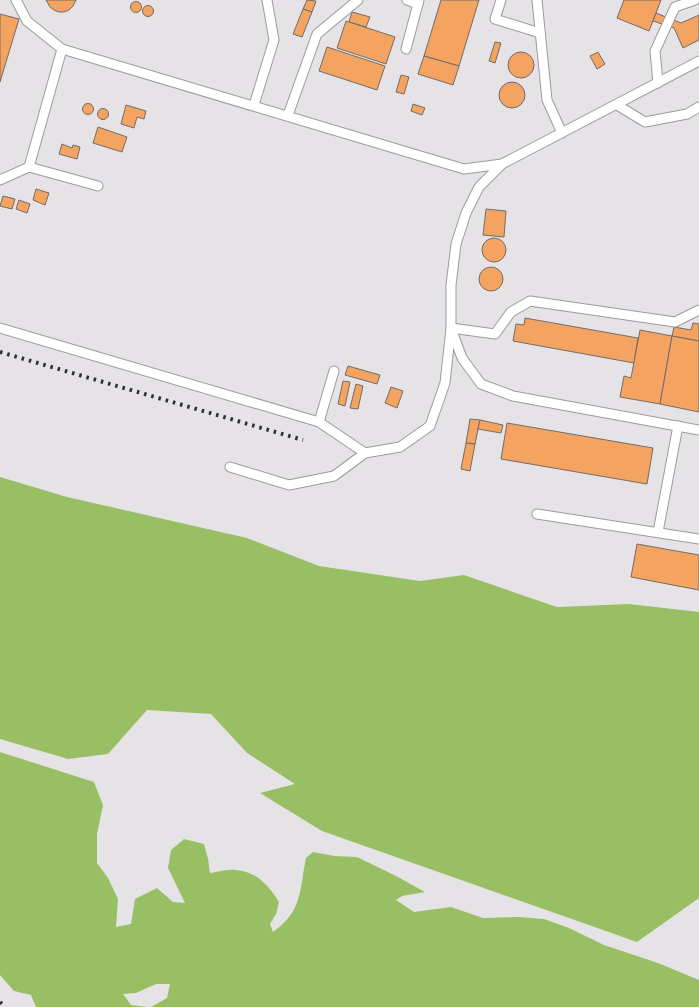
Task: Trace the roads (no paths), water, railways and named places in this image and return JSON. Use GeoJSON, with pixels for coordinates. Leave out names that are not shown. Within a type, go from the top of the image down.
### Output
{"type":"FeatureCollection","features":[{"type":"Feature","properties":{"kind":"lane"},"geometry":{"type":"LineString","coordinates":[[16,0],[27,21],[62,49],[464,169],[502,164]]}},
{"type":"Feature","properties":{"kind":"lane"},"geometry":{"type":"LineString","coordinates":[[254,105],[274,40],[267,0]]}},
{"type":"Feature","properties":{"kind":"lane"},"geometry":{"type":"LineString","coordinates":[[288,116],[317,34],[358,0]]}},
{"type":"Feature","properties":{"kind":"lane"},"geometry":{"type":"LineString","coordinates":[[406,49],[418,2],[407,0]]}},
{"type":"Feature","properties":{"kind":"lane"},"geometry":{"type":"LineString","coordinates":[[501,0],[495,20],[540,33]]}},
{"type":"Feature","properties":{"kind":"lane"},"geometry":{"type":"LineString","coordinates":[[537,0],[547,100],[562,133]]}},
{"type":"Feature","properties":{"kind":"lane"},"geometry":{"type":"LineString","coordinates":[[658,83],[654,51],[674,7],[695,0]]}},
{"type":"Feature","properties":{"kind":"lane"},"geometry":{"type":"LineString","coordinates":[[29,167],[62,49]]}},
{"type":"Feature","properties":{"kind":"lane"},"geometry":{"type":"LineString","coordinates":[[230,467],[288,484],[334,476],[365,453],[400,447],[430,426],[444,383],[451,328],[451,285],[456,244],[466,213],[479,187],[502,164],[699,61]]}},
{"type":"Feature","properties":{"kind":"lane"},"geometry":{"type":"LineString","coordinates":[[617,105],[645,122],[687,114],[699,107]]}},
{"type":"Feature","properties":{"kind":"lane"},"geometry":{"type":"LineString","coordinates":[[0,180],[29,167],[98,186]]}},
{"type":"Feature","properties":{"kind":"lane"},"geometry":{"type":"LineString","coordinates":[[451,328],[495,334],[511,312],[530,301],[675,322],[699,310]]}},
{"type":"Feature","properties":{"kind":"lane"},"geometry":{"type":"LineString","coordinates":[[0,328],[320,422],[365,453]]}},
{"type":"Feature","properties":{"kind":"lane"},"geometry":{"type":"LineString","coordinates":[[451,328],[462,358],[481,384],[513,396],[699,430]]}},
{"type":"Feature","properties":{"kind":"lane"},"geometry":{"type":"LineString","coordinates":[[320,422],[334,371]]}},
{"type":"Feature","properties":{"kind":"lane"},"geometry":{"type":"LineString","coordinates":[[658,532],[678,426]]}},
{"type":"Feature","properties":{"kind":"lane"},"geometry":{"type":"LineString","coordinates":[[536,514],[699,539]]}},
{"type":"Feature","properties":{"kind":"railway"},"geometry":{"type":"LineString","coordinates":[[0,352],[303,440]]}},
{"type":"Feature","properties":{"kind":"railway"},"geometry":{"type":"LineString","coordinates":[[0,1002],[4,1007]]}}]}
